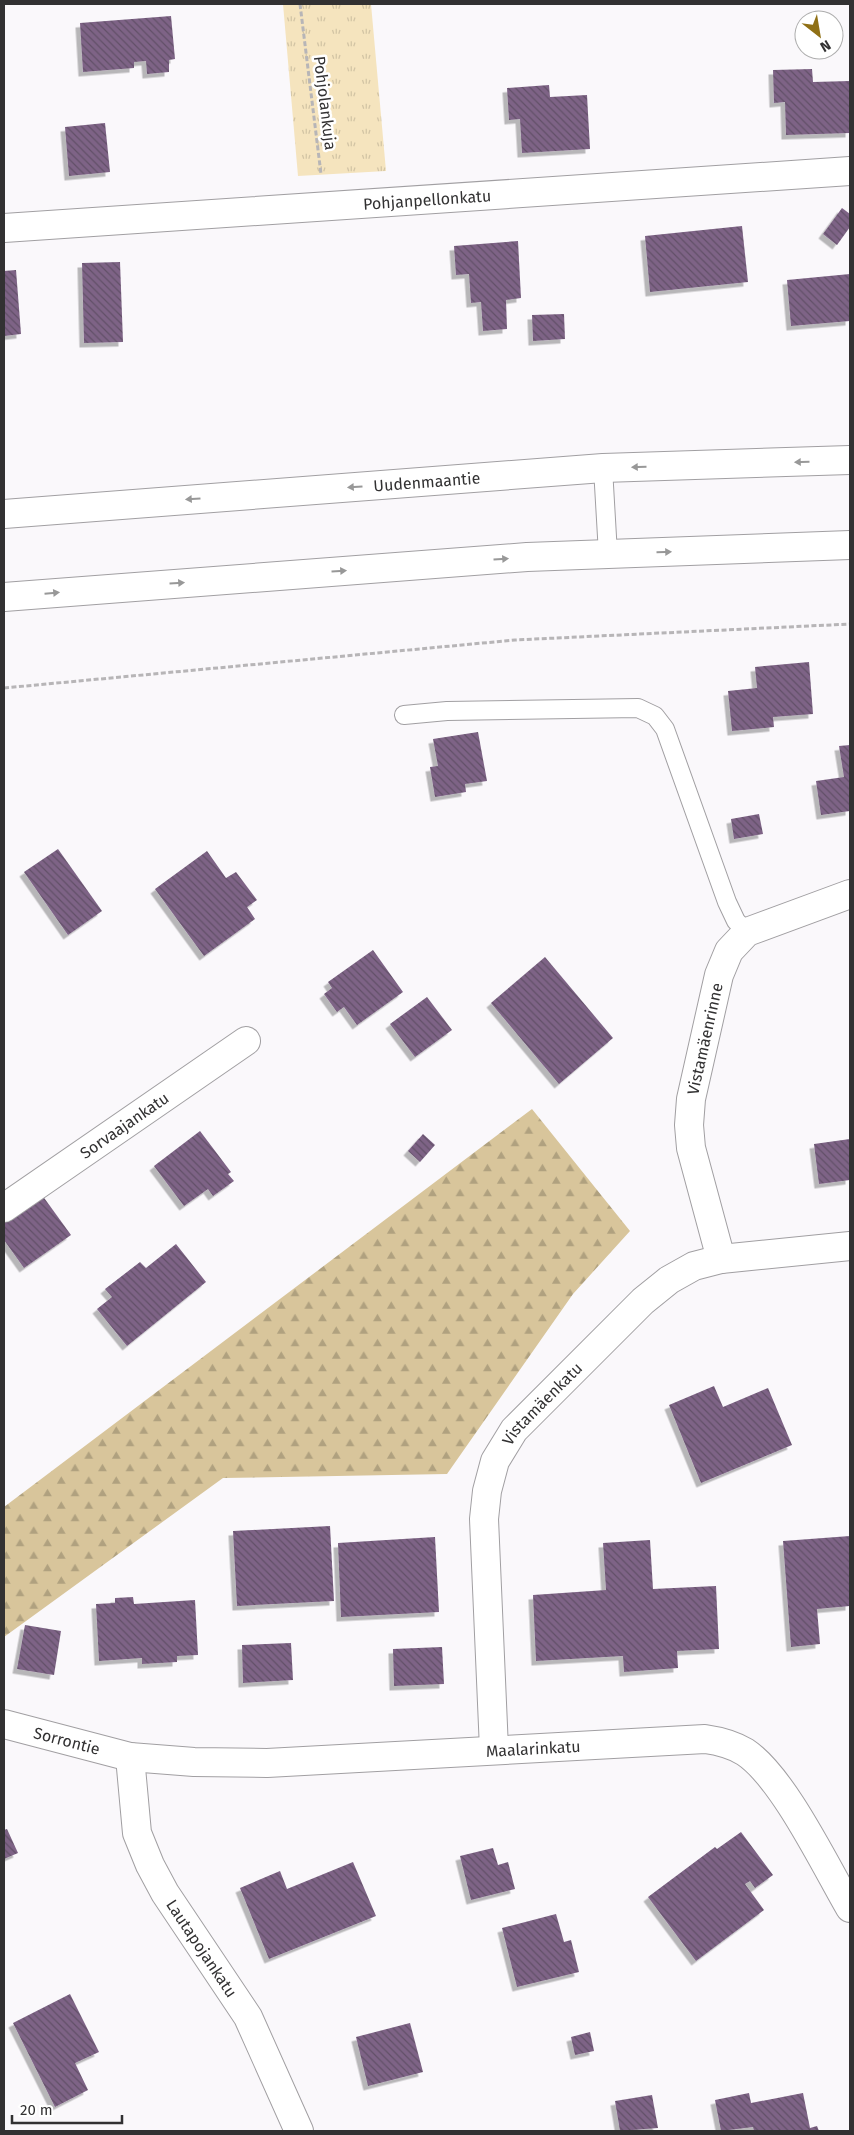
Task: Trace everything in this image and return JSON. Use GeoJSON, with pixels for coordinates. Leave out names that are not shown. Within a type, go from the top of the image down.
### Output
{"type":"FeatureCollection","features":[{"type":"Feature","properties":{"kind":"street","name":"Pohjanpellonkatu"},"geometry":{"type":"LineString","coordinates":[[4,228],[850,170]]}},
{"type":"Feature","properties":{"kind":"street","name":"Uudenmaantie"},"geometry":{"type":"LineString","coordinates":[[4,514],[603,468],[850,460]]}},
{"type":"Feature","properties":{"kind":"street"},"geometry":{"type":"LineString","coordinates":[[4,597],[527,557],[850,545]]}},
{"type":"Feature","properties":{"kind":"street","name":"Vistamäenrinne"},"geometry":{"type":"LineString","coordinates":[[721,1259],[691,1148],[689,1125],[691,1098],[719,975],[729,951],[747,932],[850,894]]}},
{"type":"Feature","properties":{"kind":"street","name":"Sorvaajankatu"},"geometry":{"type":"LineString","coordinates":[[4,1208],[246,1041]]}},
{"type":"Feature","properties":{"kind":"street","name":"Vistamäenkatu"},"geometry":{"type":"LineString","coordinates":[[494,1749],[484,1519],[487,1490],[495,1461],[514,1430],[642,1301],[669,1280],[694,1266],[721,1259],[850,1246]]}},
{"type":"Feature","properties":{"kind":"street","name":"Sorrontie"},"geometry":{"type":"LineString","coordinates":[[4,1724],[130,1757]]}},
{"type":"Feature","properties":{"kind":"street","name":"Maalarinkatu"},"geometry":{"type":"LineString","coordinates":[[130,1757],[194,1762],[267,1763],[705,1738],[736,1747],[756,1762],[773,1781],[850,1908]]}},
{"type":"Feature","properties":{"kind":"street","name":"Lautapojankatu"},"geometry":{"type":"LineString","coordinates":[[130,1757],[137,1833],[150,1865],[165,1893],[248,2016],[299,2131]]}},
{"type":"Feature","properties":{"kind":"lane"},"geometry":{"type":"LineString","coordinates":[[603,468],[608,554]]}},
{"type":"Feature","properties":{"kind":"lane"},"geometry":{"type":"LineString","coordinates":[[404,715],[447,711],[638,708],[655,716],[665,729],[727,902],[736,920],[747,932]]}},
{"type":"Feature","properties":{"kind":"path","name":"Pohjolankuja"},"geometry":{"type":"LineString","coordinates":[[300,4],[325,205]]}},
{"type":"Feature","properties":{"kind":"path"},"geometry":{"type":"LineString","coordinates":[[4,688],[515,640],[850,624]]}},
{"type":"Feature","properties":{"kind":"green space"},"geometry":{"type":"Polygon","coordinates":[[[283,4],[371,4],[386,171],[298,176],[283,4]]]}},
{"type":"Feature","properties":{"kind":"green space"},"geometry":{"type":"Polygon","coordinates":[[[532,1109],[630,1231],[573,1294],[447,1474],[223,1478],[4,1637],[4,1507],[532,1109]]]}},
{"type":"Feature","properties":{"kind":"building"},"geometry":{"type":"Polygon","coordinates":[[[171,16],[175,59],[169,60],[169,72],[147,74],[146,61],[134,62],[134,68],[83,72],[80,23],[171,16]]]}},
{"type":"Feature","properties":{"kind":"building"},"geometry":{"type":"Polygon","coordinates":[[[812,69],[813,82],[850,81],[850,133],[786,135],[785,102],[774,103],[773,70],[812,69]]]}},
{"type":"Feature","properties":{"kind":"building"},"geometry":{"type":"Polygon","coordinates":[[[549,85],[550,97],[587,95],[590,149],[522,153],[520,119],[509,120],[507,88],[549,85]]]}},
{"type":"Feature","properties":{"kind":"building"},"geometry":{"type":"Polygon","coordinates":[[[105,123],[110,172],[69,176],[65,127],[105,123]]]}},
{"type":"Feature","properties":{"kind":"building"},"geometry":{"type":"Polygon","coordinates":[[[842,208],[850,214],[850,227],[837,245],[823,234],[842,208]]]}},
{"type":"Feature","properties":{"kind":"building"},"geometry":{"type":"Polygon","coordinates":[[[742,226],[748,282],[650,292],[645,236],[742,226]]]}},
{"type":"Feature","properties":{"kind":"building"},"geometry":{"type":"Polygon","coordinates":[[[518,241],[521,298],[506,300],[507,329],[483,331],[481,302],[471,303],[469,274],[456,275],[454,246],[518,241]]]}},
{"type":"Feature","properties":{"kind":"building"},"geometry":{"type":"Polygon","coordinates":[[[120,262],[123,342],[84,343],[82,263],[120,262]]]}},
{"type":"Feature","properties":{"kind":"building"},"geometry":{"type":"Polygon","coordinates":[[[16,270],[21,334],[4,336],[4,271],[16,270]]]}},
{"type":"Feature","properties":{"kind":"building"},"geometry":{"type":"Polygon","coordinates":[[[850,274],[850,321],[791,326],[787,280],[850,274]]]}},
{"type":"Feature","properties":{"kind":"building"},"geometry":{"type":"Polygon","coordinates":[[[564,314],[565,339],[533,341],[532,315],[564,314]]]}},
{"type":"Feature","properties":{"kind":"building"},"geometry":{"type":"Polygon","coordinates":[[[809,662],[813,714],[773,717],[774,727],[732,731],[728,691],[757,688],[755,667],[809,662]]]}},
{"type":"Feature","properties":{"kind":"building"},"geometry":{"type":"Polygon","coordinates":[[[478,732],[487,781],[465,784],[466,792],[435,797],[430,767],[438,766],[433,739],[478,732]]]}},
{"type":"Feature","properties":{"kind":"building"},"geometry":{"type":"Polygon","coordinates":[[[850,745],[850,811],[821,815],[816,781],[844,777],[839,746],[850,745]]]}},
{"type":"Feature","properties":{"kind":"building"},"geometry":{"type":"Polygon","coordinates":[[[759,814],[763,834],[734,839],[731,819],[759,814]]]}},
{"type":"Feature","properties":{"kind":"building"},"geometry":{"type":"Polygon","coordinates":[[[58,849],[102,911],[68,935],[24,872],[58,849]]]}},
{"type":"Feature","properties":{"kind":"building"},"geometry":{"type":"Polygon","coordinates":[[[207,851],[226,878],[236,872],[257,900],[247,907],[255,919],[204,956],[155,889],[207,851]]]}},
{"type":"Feature","properties":{"kind":"building"},"geometry":{"type":"Polygon","coordinates":[[[373,950],[403,992],[357,1025],[344,1007],[337,1012],[324,994],[332,988],[328,982],[373,950]]]}},
{"type":"Feature","properties":{"kind":"building"},"geometry":{"type":"Polygon","coordinates":[[[545,957],[613,1038],[559,1084],[491,1003],[545,957]]]}},
{"type":"Feature","properties":{"kind":"building"},"geometry":{"type":"Polygon","coordinates":[[[427,997],[452,1030],[415,1057],[390,1024],[427,997]]]}},
{"type":"Feature","properties":{"kind":"building"},"geometry":{"type":"Polygon","coordinates":[[[200,1131],[231,1172],[228,1174],[234,1181],[213,1196],[208,1189],[184,1206],[154,1166],[200,1131]]]}},
{"type":"Feature","properties":{"kind":"building"},"geometry":{"type":"Polygon","coordinates":[[[423,1134],[435,1145],[420,1162],[408,1151],[423,1134]]]}},
{"type":"Feature","properties":{"kind":"building"},"geometry":{"type":"Polygon","coordinates":[[[850,1139],[850,1180],[819,1184],[814,1144],[850,1139]]]}},
{"type":"Feature","properties":{"kind":"building"},"geometry":{"type":"Polygon","coordinates":[[[42,1195],[71,1235],[24,1268],[4,1240],[4,1222],[42,1195]]]}},
{"type":"Feature","properties":{"kind":"building"},"geometry":{"type":"Polygon","coordinates":[[[176,1244],[206,1282],[127,1346],[97,1309],[112,1297],[105,1289],[140,1262],[146,1268],[176,1244]]]}},
{"type":"Feature","properties":{"kind":"building"},"geometry":{"type":"Polygon","coordinates":[[[714,1386],[723,1407],[768,1388],[792,1445],[701,1483],[669,1405],[714,1386]]]}},
{"type":"Feature","properties":{"kind":"building"},"geometry":{"type":"Polygon","coordinates":[[[330,1526],[334,1601],[237,1606],[233,1531],[330,1526]]]}},
{"type":"Feature","properties":{"kind":"building"},"geometry":{"type":"Polygon","coordinates":[[[850,1536],[850,1606],[817,1609],[820,1644],[791,1647],[783,1541],[850,1536]]]}},
{"type":"Feature","properties":{"kind":"building"},"geometry":{"type":"Polygon","coordinates":[[[435,1537],[439,1612],[341,1617],[338,1543],[435,1537]]]}},
{"type":"Feature","properties":{"kind":"building"},"geometry":{"type":"Polygon","coordinates":[[[650,1540],[653,1589],[716,1586],[719,1649],[677,1651],[678,1668],[624,1672],[623,1656],[536,1661],[533,1595],[606,1590],[603,1543],[650,1540]]]}},
{"type":"Feature","properties":{"kind":"building"},"geometry":{"type":"Polygon","coordinates":[[[133,1597],[134,1604],[195,1600],[198,1655],[177,1656],[177,1662],[142,1664],[142,1658],[99,1661],[96,1604],[115,1603],[115,1598],[133,1597]]]}},
{"type":"Feature","properties":{"kind":"building"},"geometry":{"type":"Polygon","coordinates":[[[25,1625],[61,1631],[54,1675],[17,1669],[25,1625]]]}},
{"type":"Feature","properties":{"kind":"building"},"geometry":{"type":"Polygon","coordinates":[[[291,1643],[293,1680],[243,1683],[242,1645],[291,1643]]]}},
{"type":"Feature","properties":{"kind":"building"},"geometry":{"type":"Polygon","coordinates":[[[442,1647],[444,1684],[394,1686],[393,1649],[442,1647]]]}},
{"type":"Feature","properties":{"kind":"building"},"geometry":{"type":"Polygon","coordinates":[[[7,1829],[18,1853],[4,1859],[4,1830],[7,1829]]]}},
{"type":"Feature","properties":{"kind":"building"},"geometry":{"type":"Polygon","coordinates":[[[741,1832],[773,1875],[755,1888],[750,1881],[745,1884],[764,1910],[696,1961],[648,1897],[715,1847],[717,1849],[741,1832]]]}},
{"type":"Feature","properties":{"kind":"building"},"geometry":{"type":"Polygon","coordinates":[[[493,1848],[498,1865],[508,1862],[515,1889],[471,1900],[460,1856],[493,1848]]]}},
{"type":"Feature","properties":{"kind":"building"},"geometry":{"type":"Polygon","coordinates":[[[353,1862],[376,1916],[269,1959],[240,1888],[280,1871],[287,1889],[353,1862]]]}},
{"type":"Feature","properties":{"kind":"building"},"geometry":{"type":"Polygon","coordinates":[[[556,1914],[564,1942],[571,1940],[579,1972],[517,1987],[502,1928],[556,1914]]]}},
{"type":"Feature","properties":{"kind":"building"},"geometry":{"type":"Polygon","coordinates":[[[70,1994],[99,2052],[75,2063],[88,2090],[55,2107],[13,2023],[70,1994]]]}},
{"type":"Feature","properties":{"kind":"building"},"geometry":{"type":"Polygon","coordinates":[[[410,2023],[423,2072],[368,2086],[356,2037],[410,2023]]]}},
{"type":"Feature","properties":{"kind":"building"},"geometry":{"type":"Polygon","coordinates":[[[590,2032],[594,2051],[575,2055],[571,2037],[590,2032]]]}},
{"type":"Feature","properties":{"kind":"building"},"geometry":{"type":"Polygon","coordinates":[[[749,2093],[751,2103],[803,2093],[810,2128],[817,2126],[819,2131],[754,2131],[753,2127],[721,2131],[715,2100],[749,2093]]]}},
{"type":"Feature","properties":{"kind":"building"},"geometry":{"type":"Polygon","coordinates":[[[652,2095],[658,2128],[620,2131],[615,2101],[652,2095]]]}}]}
